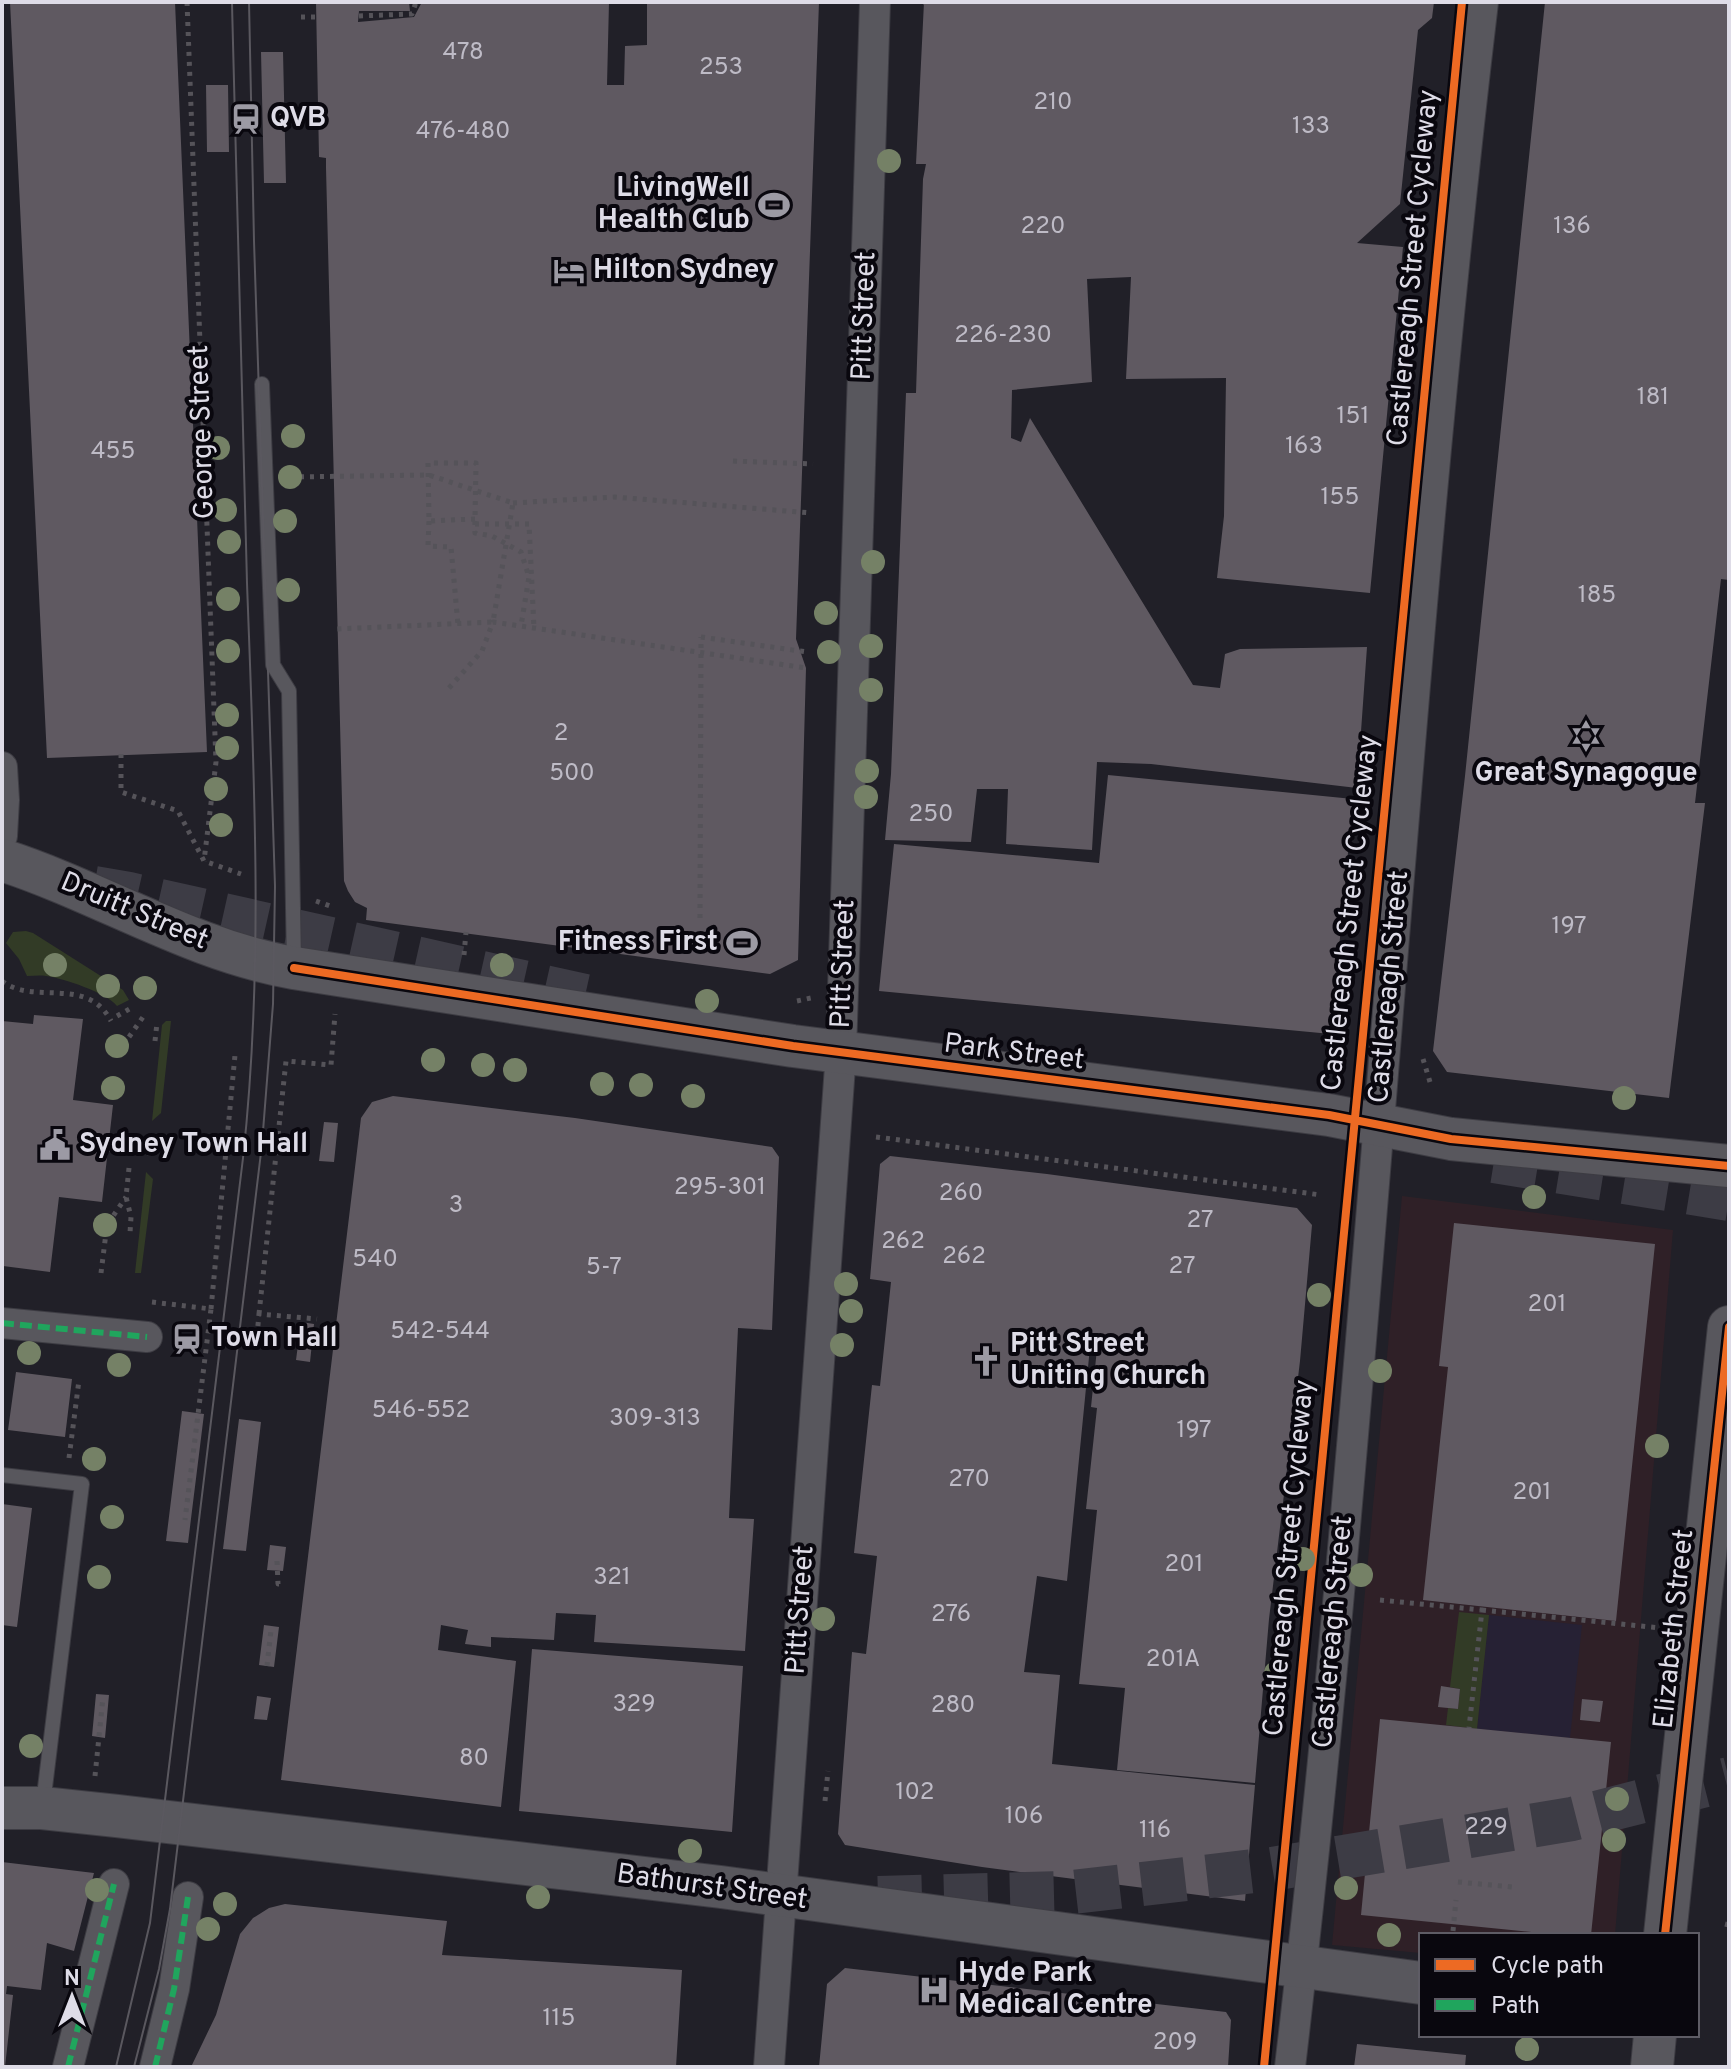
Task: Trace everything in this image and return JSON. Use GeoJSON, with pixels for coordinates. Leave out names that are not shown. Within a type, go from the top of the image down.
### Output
{"type":"FeatureCollection","features":[{"type":"Feature","properties":{"kind":"main road","name":"Druitt Street"},"geometry":{"type":"LineString","coordinates":[[2,860],[47,874],[217,948],[280,965]]}},
{"type":"Feature","properties":{"kind":"main road","name":"Park Street"},"geometry":{"type":"LineString","coordinates":[[280,965],[841,1052],[1306,1112],[1451,1139],[1729,1166]]}},
{"type":"Feature","properties":{"kind":"main road","name":"Elizabeth Street"},"geometry":{"type":"LineString","coordinates":[[1665,1933],[1729,1327]]}},
{"type":"Feature","properties":{"kind":"main road","name":"Bathurst Street"},"geometry":{"type":"LineString","coordinates":[[22,1808],[690,1883],[1419,1983]]}},
{"type":"Feature","properties":{"kind":"main road"},"geometry":{"type":"LineString","coordinates":[[1652,2067],[1655,2037]]}},
{"type":"Feature","properties":{"kind":"street","name":"Pitt Street"},"geometry":{"type":"LineString","coordinates":[[769,2067],[841,1052],[875,2]]}},
{"type":"Feature","properties":{"kind":"street","name":"Castlereagh Street"},"geometry":{"type":"LineString","coordinates":[[1290,2067],[1302,1968],[1379,1124],[1426,545],[1483,2]]}},
{"type":"Feature","properties":{"kind":"street"},"geometry":{"type":"LineString","coordinates":[[2,767],[2,836]]}},
{"type":"Feature","properties":{"kind":"street"},"geometry":{"type":"LineString","coordinates":[[2,1323],[147,1337]]}},
{"type":"Feature","properties":{"kind":"street"},"geometry":{"type":"LineString","coordinates":[[68,2067],[114,1884]]}},
{"type":"Feature","properties":{"kind":"street"},"geometry":{"type":"LineString","coordinates":[[155,2067],[174,1989],[188,1897]]}},
{"type":"Feature","properties":{"kind":"lane"},"geometry":{"type":"LineString","coordinates":[[262,384],[273,665],[289,691],[280,965]]}},
{"type":"Feature","properties":{"kind":"lane"},"geometry":{"type":"LineString","coordinates":[[2,1475],[82,1484],[22,1808]]}},
{"type":"Feature","properties":{"kind":"path"},"geometry":{"type":"LineString","coordinates":[[359,16],[412,14],[416,2]]}},
{"type":"Feature","properties":{"kind":"path"},"geometry":{"type":"LineString","coordinates":[[301,17],[316,17]]}},
{"type":"Feature","properties":{"kind":"path"},"geometry":{"type":"LineString","coordinates":[[733,461],[813,464]]}},
{"type":"Feature","properties":{"kind":"path"},"geometry":{"type":"LineString","coordinates":[[458,625],[451,547],[428,546],[428,463],[476,463],[475,533],[492,536],[521,552],[529,577],[521,626]]}},
{"type":"Feature","properties":{"kind":"path"},"geometry":{"type":"LineString","coordinates":[[266,478],[429,475],[513,503],[615,497],[811,513]]}},
{"type":"Feature","properties":{"kind":"path"},"geometry":{"type":"LineString","coordinates":[[449,688],[482,651],[493,622],[513,503]]}},
{"type":"Feature","properties":{"kind":"path"},"geometry":{"type":"LineString","coordinates":[[429,521],[529,524],[534,629]]}},
{"type":"Feature","properties":{"kind":"path"},"geometry":{"type":"LineString","coordinates":[[337,629],[493,622],[806,668]]}},
{"type":"Feature","properties":{"kind":"path"},"geometry":{"type":"LineString","coordinates":[[701,637],[807,652]]}},
{"type":"Feature","properties":{"kind":"path"},"geometry":{"type":"LineString","coordinates":[[701,637],[701,652]]}},
{"type":"Feature","properties":{"kind":"path"},"geometry":{"type":"LineString","coordinates":[[700,918],[701,637]]}},
{"type":"Feature","properties":{"kind":"path"},"geometry":{"type":"LineString","coordinates":[[121,754],[121,792],[178,811],[204,861],[241,874]]}},
{"type":"Feature","properties":{"kind":"path"},"geometry":{"type":"LineString","coordinates":[[464,956],[466,932]]}},
{"type":"Feature","properties":{"kind":"path"},"geometry":{"type":"LineString","coordinates":[[2,981],[29,990],[78,995],[95,1001],[114,1018],[133,1007]]}},
{"type":"Feature","properties":{"kind":"path"},"geometry":{"type":"LineString","coordinates":[[257,1336],[286,1061],[331,1065],[335,1014]]}},
{"type":"Feature","properties":{"kind":"path"},"geometry":{"type":"LineString","coordinates":[[129,1037],[143,1017]]}},
{"type":"Feature","properties":{"kind":"path"},"geometry":{"type":"LineString","coordinates":[[155,1041],[157,1023]]}},
{"type":"Feature","properties":{"kind":"path"},"geometry":{"type":"LineString","coordinates":[[185,1520],[211,1309],[235,1055]]}},
{"type":"Feature","properties":{"kind":"path"},"geometry":{"type":"LineString","coordinates":[[1423,1059],[1430,1082]]}},
{"type":"Feature","properties":{"kind":"path"},"geometry":{"type":"LineString","coordinates":[[876,1137],[1321,1195]]}},
{"type":"Feature","properties":{"kind":"path"},"geometry":{"type":"LineString","coordinates":[[108,1149],[156,1154]]}},
{"type":"Feature","properties":{"kind":"path"},"geometry":{"type":"LineString","coordinates":[[129,1168],[126,1197],[131,1217],[130,1233]]}},
{"type":"Feature","properties":{"kind":"path"},"geometry":{"type":"LineString","coordinates":[[101,1273],[107,1225],[126,1197]]}},
{"type":"Feature","properties":{"kind":"path"},"geometry":{"type":"LineString","coordinates":[[151,1302],[211,1309]]}},
{"type":"Feature","properties":{"kind":"path"},"geometry":{"type":"LineString","coordinates":[[259,1314],[317,1319]]}},
{"type":"Feature","properties":{"kind":"path"},"geometry":{"type":"LineString","coordinates":[[71,1444],[79,1380]]}},
{"type":"Feature","properties":{"kind":"path"},"geometry":{"type":"LineString","coordinates":[[277,1561],[278,1584],[284,1584]]}},
{"type":"Feature","properties":{"kind":"path"},"geometry":{"type":"LineString","coordinates":[[1380,1600],[1697,1631]]}},
{"type":"Feature","properties":{"kind":"path"},"geometry":{"type":"LineString","coordinates":[[1469,1728],[1482,1610]]}},
{"type":"Feature","properties":{"kind":"path"},"geometry":{"type":"LineString","coordinates":[[267,1666],[271,1630]]}},
{"type":"Feature","properties":{"kind":"path"},"geometry":{"type":"LineString","coordinates":[[95,1777],[103,1697]]}},
{"type":"Feature","properties":{"kind":"path"},"geometry":{"type":"LineString","coordinates":[[825,1802],[828,1771]]}},
{"type":"Feature","properties":{"kind":"path"},"geometry":{"type":"LineString","coordinates":[[1458,1882],[1513,1887]]}},
{"type":"Feature","properties":{"kind":"path"},"geometry":{"type":"LineString","coordinates":[[1453,1931],[1456,1900]]}},
{"type":"Feature","properties":{"kind":"shaded area"},"geometry":{"type":"Polygon","coordinates":[[[1402,1196],[1673,1230],[1615,1933],[1419,1933],[1419,1953],[1332,1945],[1402,1196]]]}},
{"type":"Feature","properties":{"kind":"shaded area"},"geometry":{"type":"Polygon","coordinates":[[[1489,1615],[1582,1625],[1570,1738],[1477,1729],[1489,1615]]]}},
{"type":"Feature","properties":{"kind":"green space"},"geometry":{"type":"Polygon","coordinates":[[[26,931],[123,990],[129,1000],[117,1006],[95,991],[73,983],[46,976],[27,976],[6,943],[13,932],[26,931]]]}},
{"type":"Feature","properties":{"kind":"green space"},"geometry":{"type":"Polygon","coordinates":[[[171,1021],[161,1113],[152,1121],[162,1025],[171,1021]]]}},
{"type":"Feature","properties":{"kind":"green space"},"geometry":{"type":"Polygon","coordinates":[[[146,1172],[153,1179],[141,1273],[135,1273],[146,1172]]]}},
{"type":"Feature","properties":{"kind":"green space"},"geometry":{"type":"Polygon","coordinates":[[[1459,1612],[1489,1615],[1477,1729],[1446,1725],[1448,1708],[1458,1709],[1460,1689],[1450,1687],[1459,1612]]]}},
{"type":"Feature","properties":{"kind":"building"},"geometry":{"type":"Polygon","coordinates":[[[10,2],[175,2],[207,752],[47,758],[10,2]]]}},
{"type":"Feature","properties":{"kind":"building"},"geometry":{"type":"Polygon","coordinates":[[[316,2],[409,2],[410,11],[359,11],[358,22],[414,17],[422,2],[609,2],[607,85],[624,85],[625,46],[647,45],[647,2],[819,2],[796,639],[806,668],[798,960],[770,974],[366,920],[367,908],[355,902],[348,891],[344,881],[326,158],[319,157],[316,2]]]}},
{"type":"Feature","properties":{"kind":"building"},"geometry":{"type":"Polygon","coordinates":[[[924,2],[1434,2],[1432,18],[1418,30],[1400,204],[1357,243],[1403,247],[1370,593],[1217,578],[1224,516],[1226,378],[1126,379],[1131,277],[1087,279],[1092,382],[1012,390],[1011,438],[1021,442],[1030,418],[1193,685],[1220,688],[1225,654],[1240,649],[1367,647],[1357,788],[1151,764],[1097,762],[1092,850],[1006,844],[1008,789],[977,789],[971,842],[885,840],[891,774],[906,393],[916,393],[926,164],[916,164],[924,2]]]}},
{"type":"Feature","properties":{"kind":"building"},"geometry":{"type":"Polygon","coordinates":[[[1545,2],[1729,2],[1729,580],[1721,579],[1695,803],[1705,803],[1669,1098],[1447,1072],[1433,1051],[1465,776],[1545,2]]]}},
{"type":"Feature","properties":{"kind":"building"},"geometry":{"type":"Polygon","coordinates":[[[261,52],[283,52],[286,183],[264,183],[261,52]]]}},
{"type":"Feature","properties":{"kind":"building"},"geometry":{"type":"Polygon","coordinates":[[[206,85],[228,85],[229,152],[207,152],[206,85]]]}},
{"type":"Feature","properties":{"kind":"building"},"geometry":{"type":"Polygon","coordinates":[[[1108,775],[1353,799],[1331,1034],[879,991],[894,844],[1099,863],[1108,775]]]}},
{"type":"Feature","properties":{"kind":"building","name":"Sydney Town Hall"},"geometry":{"type":"Polygon","coordinates":[[[34,1015],[83,1019],[73,1100],[113,1105],[102,1202],[59,1197],[50,1272],[3,1266],[2,1257],[2,1021],[33,1024],[34,1015]]]}},
{"type":"Feature","properties":{"kind":"building"},"geometry":{"type":"Polygon","coordinates":[[[393,1096],[575,1118],[772,1147],[779,1157],[772,1330],[738,1328],[729,1518],[754,1519],[745,1651],[594,1642],[596,1615],[556,1613],[554,1640],[491,1637],[491,1647],[465,1644],[468,1630],[441,1625],[438,1650],[516,1661],[501,1807],[281,1780],[361,1118],[372,1102],[393,1096]]]}},
{"type":"Feature","properties":{"kind":"building"},"geometry":{"type":"Polygon","coordinates":[[[324,1122],[338,1123],[334,1162],[319,1161],[324,1122]]]}},
{"type":"Feature","properties":{"kind":"building"},"geometry":{"type":"Polygon","coordinates":[[[890,1156],[1297,1208],[1312,1225],[1300,1361],[1269,1619],[1255,1783],[1117,1770],[1125,1688],[1079,1684],[1097,1510],[1086,1509],[1097,1408],[1091,1407],[1098,1339],[1091,1337],[1067,1581],[1037,1576],[1024,1672],[1060,1675],[1052,1764],[1255,1785],[1245,1901],[982,1867],[845,1845],[838,1834],[852,1652],[866,1654],[877,1556],[854,1553],[872,1385],[880,1386],[891,1282],[870,1279],[880,1164],[890,1156]]]}},
{"type":"Feature","properties":{"kind":"building"},"geometry":{"type":"Polygon","coordinates":[[[1454,1223],[1655,1244],[1616,1621],[1423,1600],[1448,1367],[1439,1366],[1454,1223]]]}},
{"type":"Feature","properties":{"kind":"building"},"geometry":{"type":"Polygon","coordinates":[[[301,1322],[314,1324],[310,1362],[296,1360],[301,1322]]]}},
{"type":"Feature","properties":{"kind":"building"},"geometry":{"type":"Polygon","coordinates":[[[16,1372],[72,1379],[65,1437],[8,1430],[16,1372]]]}},
{"type":"Feature","properties":{"kind":"building"},"geometry":{"type":"Polygon","coordinates":[[[182,1411],[204,1414],[188,1543],[166,1541],[182,1411]]]}},
{"type":"Feature","properties":{"kind":"building"},"geometry":{"type":"Polygon","coordinates":[[[239,1419],[261,1422],[246,1551],[223,1549],[239,1419]]]}},
{"type":"Feature","properties":{"kind":"building"},"geometry":{"type":"Polygon","coordinates":[[[2,1504],[32,1508],[17,1627],[2,1625],[2,1504]]]}},
{"type":"Feature","properties":{"kind":"building"},"geometry":{"type":"Polygon","coordinates":[[[270,1545],[286,1547],[283,1571],[267,1570],[270,1545]]]}},
{"type":"Feature","properties":{"kind":"building"},"geometry":{"type":"Polygon","coordinates":[[[264,1625],[279,1627],[274,1667],[259,1665],[264,1625]]]}},
{"type":"Feature","properties":{"kind":"building"},"geometry":{"type":"Polygon","coordinates":[[[532,1649],[743,1666],[732,1832],[519,1811],[532,1649]]]}},
{"type":"Feature","properties":{"kind":"building"},"geometry":{"type":"Polygon","coordinates":[[[1441,1686],[1460,1689],[1458,1709],[1438,1707],[1441,1686]]]}},
{"type":"Feature","properties":{"kind":"building"},"geometry":{"type":"Polygon","coordinates":[[[96,1694],[109,1695],[105,1738],[92,1736],[96,1694]]]}},
{"type":"Feature","properties":{"kind":"building"},"geometry":{"type":"Polygon","coordinates":[[[257,1696],[271,1698],[267,1720],[254,1719],[257,1696]]]}},
{"type":"Feature","properties":{"kind":"building"},"geometry":{"type":"Polygon","coordinates":[[[1582,1699],[1603,1701],[1600,1722],[1580,1720],[1582,1699]]]}},
{"type":"Feature","properties":{"kind":"building"},"geometry":{"type":"Polygon","coordinates":[[[1380,1719],[1611,1742],[1591,1933],[1542,1933],[1361,1915],[1380,1719]]]}},
{"type":"Feature","properties":{"kind":"building"},"geometry":{"type":"Polygon","coordinates":[[[2,1862],[94,1873],[74,1951],[47,1943],[41,1990],[7,1986],[6,1994],[13,1995],[5,2067],[2,2067],[2,1862]]]}},
{"type":"Feature","properties":{"kind":"building"},"geometry":{"type":"Polygon","coordinates":[[[285,1904],[447,1921],[442,1955],[682,1970],[676,2067],[191,2067],[216,2015],[240,1934],[253,1918],[269,1908],[285,1904]]]}},
{"type":"Feature","properties":{"kind":"building"},"geometry":{"type":"Polygon","coordinates":[[[845,1968],[1226,2012],[1231,2020],[1228,2067],[819,2067],[827,1984],[845,1968]]]}},
{"type":"Feature","properties":{"kind":"building"},"geometry":{"type":"Polygon","coordinates":[[[1357,2044],[1466,2055],[1465,2067],[1354,2067],[1357,2044]]]}},
{"type":"Feature","properties":{"kind":"tunnel"},"geometry":{"type":"LineString","coordinates":[[94,888],[585,996]]}},
{"type":"Feature","properties":{"kind":"tunnel"},"geometry":{"type":"LineString","coordinates":[[1494,1161],[1729,1199]]}},
{"type":"Feature","properties":{"kind":"tunnel"},"geometry":{"type":"LineString","coordinates":[[878,1898],[1064,1893],[1272,1869],[1572,1819],[1729,1779]]}},
{"type":"Feature","properties":{"kind":"tram line"},"geometry":{"type":"LineString","coordinates":[[116,2067],[150,1923],[243,1158],[249,1086],[256,871],[232,2]]}},
{"type":"Feature","properties":{"kind":"tram line"},"geometry":{"type":"LineString","coordinates":[[134,2067],[159,1969],[170,1909],[262,1144],[273,1004],[275,886],[249,2]]}},
{"type":"Feature","properties":{"kind":"marked path"},"geometry":{"type":"LineString","coordinates":[[2,1323],[147,1337]]}},
{"type":"Feature","properties":{"kind":"marked path"},"geometry":{"type":"LineString","coordinates":[[68,2067],[114,1884]]}},
{"type":"Feature","properties":{"kind":"marked path"},"geometry":{"type":"LineString","coordinates":[[155,2067],[174,1989],[188,1897]]}},
{"type":"Feature","properties":{"kind":"cycle path","name":"Castlereagh Street Cycleway"},"geometry":{"type":"LineString","coordinates":[[1264,2067],[1462,2]]}},
{"type":"Feature","properties":{"kind":"cycle path"},"geometry":{"type":"LineString","coordinates":[[294,968],[793,1046],[1329,1115],[1451,1139],[1729,1166]]}},
{"type":"Feature","properties":{"kind":"cycle path"},"geometry":{"type":"LineString","coordinates":[[1665,1933],[1729,1327]]}},
{"type":"Feature","properties":{"kind":"place","name":"QVB"},"geometry":{"type":"Point","coordinates":[246,119]}},
{"type":"Feature","properties":{"kind":"place","name":"LivingWell Health Club"},"geometry":{"type":"Point","coordinates":[774,205]}},
{"type":"Feature","properties":{"kind":"place","name":"Hilton Sydney"},"geometry":{"type":"Point","coordinates":[569,271]}},
{"type":"Feature","properties":{"kind":"place","name":"Great Synagogue"},"geometry":{"type":"Point","coordinates":[1586,736]}},
{"type":"Feature","properties":{"kind":"place","name":"Fitness First"},"geometry":{"type":"Point","coordinates":[742,943]}},
{"type":"Feature","properties":{"kind":"place","name":"Sydney Town Hall"},"geometry":{"type":"Point","coordinates":[55,1145]}},
{"type":"Feature","properties":{"kind":"place","name":"Town Hall"},"geometry":{"type":"Point","coordinates":[187,1339]}},
{"type":"Feature","properties":{"kind":"place","name":"Pitt Street Uniting Church"},"geometry":{"type":"Point","coordinates":[986,1361]}},
{"type":"Feature","properties":{"kind":"place","name":"Hyde Park Medical Centre"},"geometry":{"type":"Point","coordinates":[934,1990]}}]}
